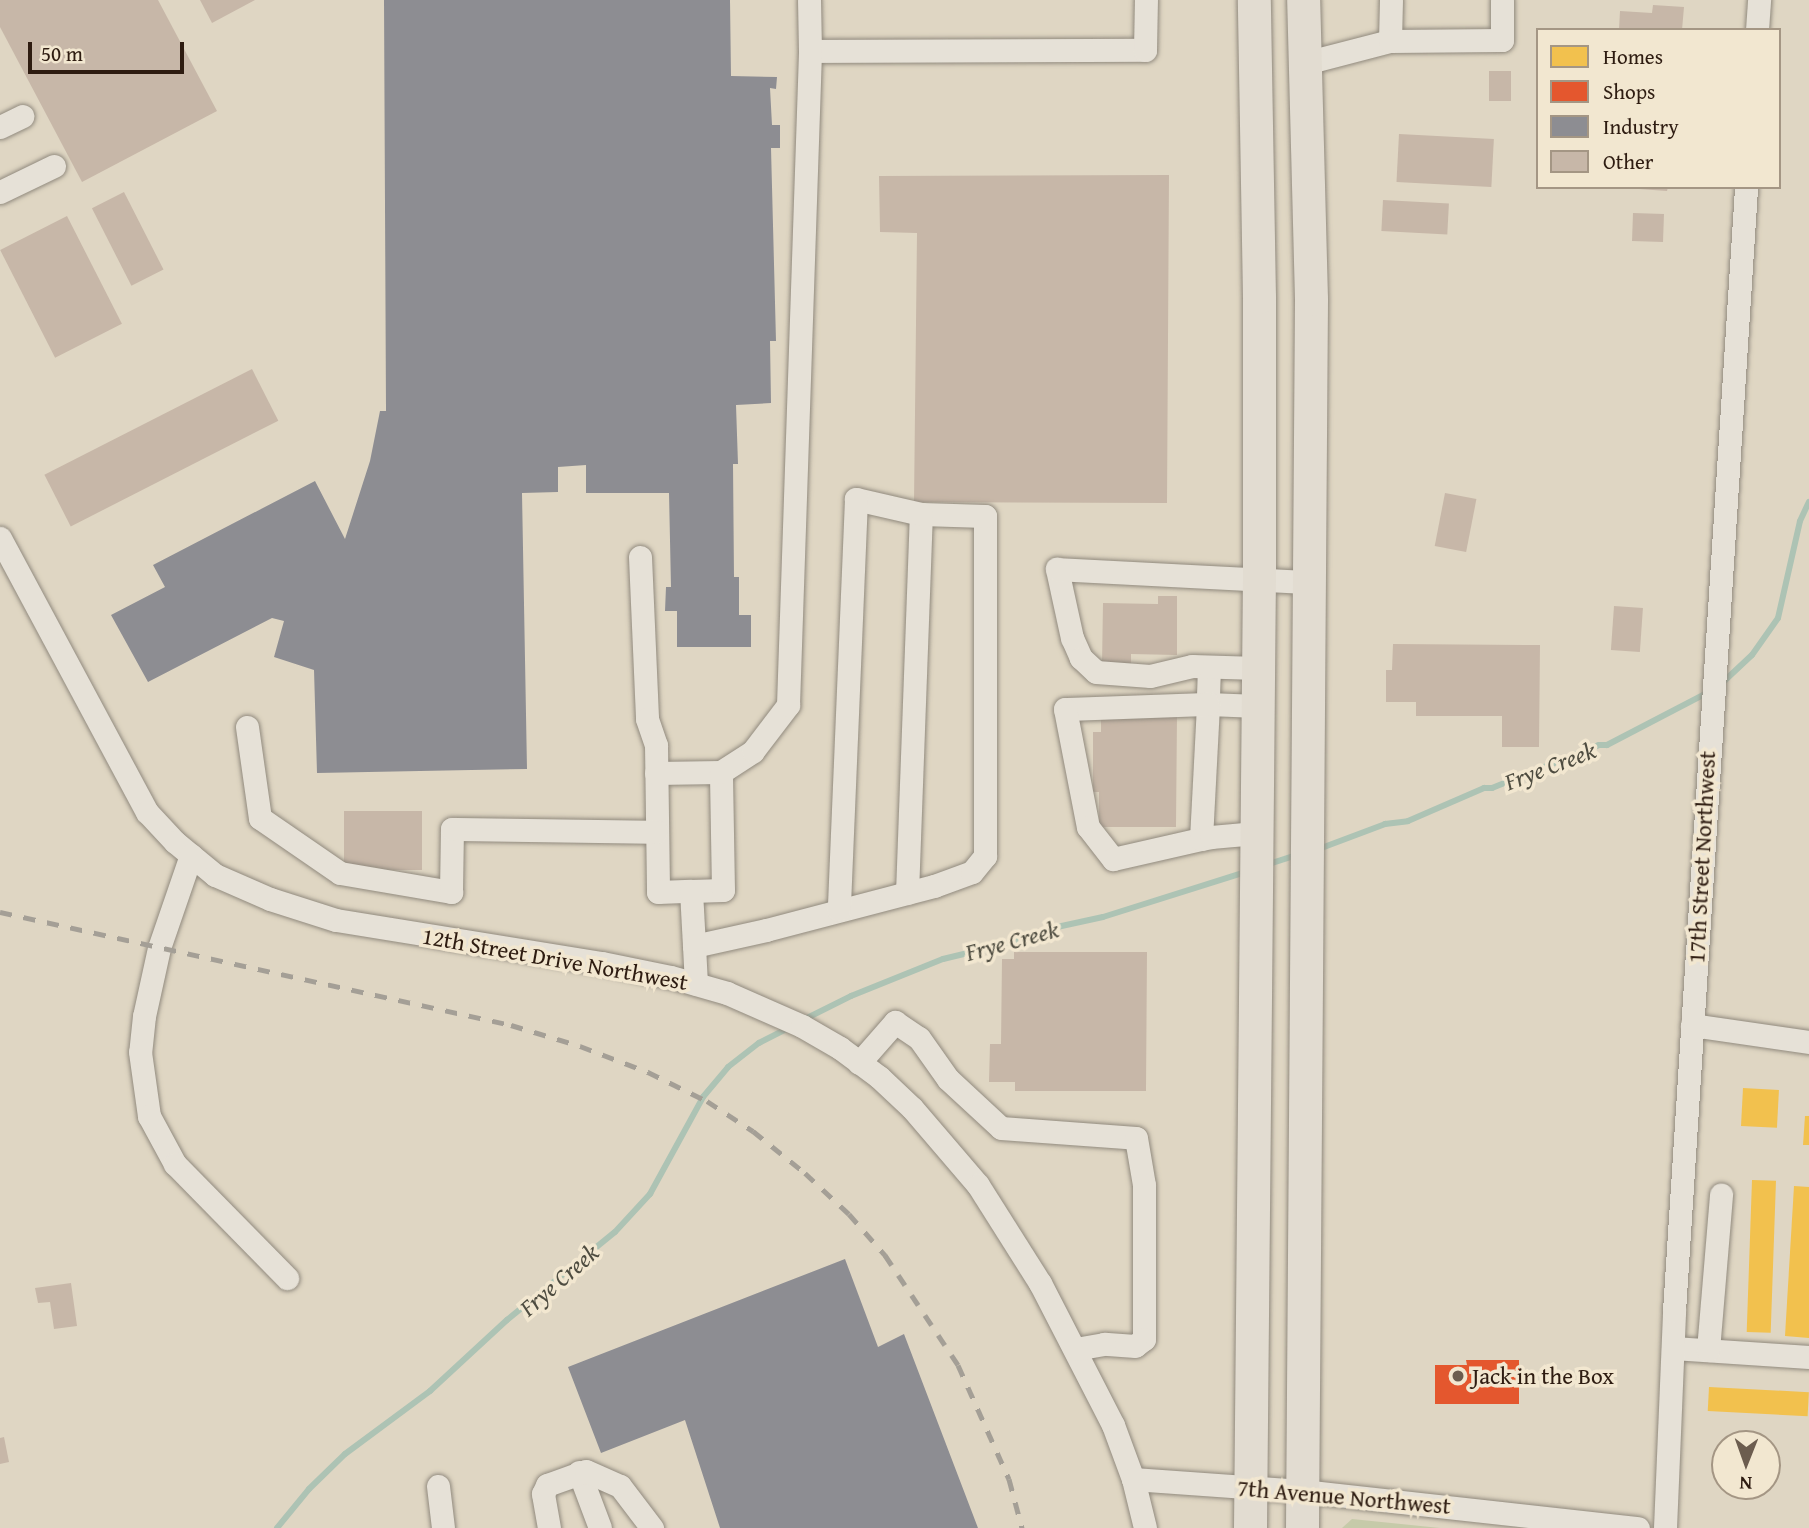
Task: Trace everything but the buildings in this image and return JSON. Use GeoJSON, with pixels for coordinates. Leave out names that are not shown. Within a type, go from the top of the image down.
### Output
{"type":"FeatureCollection","features":[{"type":"Feature","properties":{"kind":"highway"},"geometry":{"type":"LineString","coordinates":[[1250,1528],[1259,580],[1259,297],[1254,0]]}},
{"type":"Feature","properties":{"kind":"highway"},"geometry":{"type":"LineString","coordinates":[[1302,1528],[1311,299],[1303,0]]}},
{"type":"Feature","properties":{"kind":"street"},"geometry":{"type":"LineString","coordinates":[[656,773],[721,772],[753,751],[788,705],[810,51],[809,0]]}},
{"type":"Feature","properties":{"kind":"street"},"geometry":{"type":"LineString","coordinates":[[810,51],[1145,50],[1146,0]]}},
{"type":"Feature","properties":{"kind":"street"},"geometry":{"type":"LineString","coordinates":[[1390,41],[1391,0]]}},
{"type":"Feature","properties":{"kind":"street"},"geometry":{"type":"LineString","coordinates":[[1305,63],[1390,41],[1502,40],[1502,0]]}},
{"type":"Feature","properties":{"kind":"street"},"geometry":{"type":"LineString","coordinates":[[1757,28],[1759,0]]}},
{"type":"Feature","properties":{"kind":"street"},"geometry":{"type":"LineString","coordinates":[[0,127],[23,116]]}},
{"type":"Feature","properties":{"kind":"street"},"geometry":{"type":"LineString","coordinates":[[0,192],[54,166]]}},
{"type":"Feature","properties":{"kind":"street","name":"17th Street Northwest"},"geometry":{"type":"LineString","coordinates":[[1665,1528],[1672,1348],[1746,189]]}},
{"type":"Feature","properties":{"kind":"street"},"geometry":{"type":"LineString","coordinates":[[694,946],[839,911],[907,893],[972,872],[985,856],[985,516],[921,514],[856,499],[839,911]]}},
{"type":"Feature","properties":{"kind":"street"},"geometry":{"type":"LineString","coordinates":[[907,893],[921,514]]}},
{"type":"Feature","properties":{"kind":"street","name":"12th Street Drive Northwest"},"geometry":{"type":"LineString","coordinates":[[0,538],[147,813],[215,875],[270,900],[336,920],[602,963],[696,984],[775,1012],[822,1037],[859,1063],[912,1108],[978,1185],[1034,1272],[1113,1425],[1133,1479],[1145,1528]]}},
{"type":"Feature","properties":{"kind":"street"},"geometry":{"type":"LineString","coordinates":[[640,557],[647,719],[656,746],[658,892],[723,890],[721,772]]}},
{"type":"Feature","properties":{"kind":"street"},"geometry":{"type":"LineString","coordinates":[[1258,668],[1192,666],[1150,676],[1096,672],[1081,658],[1072,638],[1057,569],[1309,582]]}},
{"type":"Feature","properties":{"kind":"street"},"geometry":{"type":"LineString","coordinates":[[1201,839],[1209,667]]}},
{"type":"Feature","properties":{"kind":"street"},"geometry":{"type":"LineString","coordinates":[[1256,832],[1201,839],[1113,859],[1087,827],[1065,709],[1208,704],[1258,706]]}},
{"type":"Feature","properties":{"kind":"street"},"geometry":{"type":"LineString","coordinates":[[247,727],[260,818],[340,873],[451,892],[452,829],[656,832]]}},
{"type":"Feature","properties":{"kind":"street"},"geometry":{"type":"LineString","coordinates":[[191,855],[159,948],[144,1016],[140,1052],[149,1116],[175,1164],[287,1278]]}},
{"type":"Feature","properties":{"kind":"street"},"geometry":{"type":"LineString","coordinates":[[691,891],[696,984]]}},
{"type":"Feature","properties":{"kind":"street"},"geometry":{"type":"LineString","coordinates":[[859,1063],[894,1022],[919,1038],[947,1079],[1001,1128],[1136,1138],[1144,1185],[1144,1339],[1135,1346],[1104,1344],[1075,1349]]}},
{"type":"Feature","properties":{"kind":"street"},"geometry":{"type":"LineString","coordinates":[[1692,1025],[1809,1042]]}},
{"type":"Feature","properties":{"kind":"street"},"geometry":{"type":"LineString","coordinates":[[1708,1350],[1721,1195]]}},
{"type":"Feature","properties":{"kind":"street"},"geometry":{"type":"LineString","coordinates":[[1672,1348],[1809,1357]]}},
{"type":"Feature","properties":{"kind":"street"},"geometry":{"type":"LineString","coordinates":[[549,1528],[543,1494],[547,1485],[586,1471],[620,1486],[652,1528]]}},
{"type":"Feature","properties":{"kind":"street"},"geometry":{"type":"LineString","coordinates":[[579,1472],[600,1528]]}},
{"type":"Feature","properties":{"kind":"street","name":"7th Avenue Northwest"},"geometry":{"type":"LineString","coordinates":[[1133,1479],[1302,1491],[1638,1528]]}},
{"type":"Feature","properties":{"kind":"street"},"geometry":{"type":"LineString","coordinates":[[438,1486],[443,1528]]}},
{"type":"Feature","properties":{"kind":"green space"},"geometry":{"type":"Polygon","coordinates":[[[1352,1519],[1440,1528],[1342,1528],[1352,1519]]]}},
{"type":"Feature","properties":{"kind":"waterway","name":"Frye Creek"},"geometry":{"type":"LineString","coordinates":[[1721,684],[1752,655],[1778,618],[1800,521],[1809,502]]}},
{"type":"Feature","properties":{"kind":"waterway","name":"Frye Creek"},"geometry":{"type":"LineString","coordinates":[[1316,850],[1385,824],[1408,821],[1484,788],[1492,788],[1599,745],[1607,745],[1709,692]]}},
{"type":"Feature","properties":{"kind":"waterway","name":"Frye Creek"},"geometry":{"type":"LineString","coordinates":[[1266,865],[1296,855]]}},
{"type":"Feature","properties":{"kind":"waterway","name":"Frye Creek"},"geometry":{"type":"LineString","coordinates":[[803,1020],[851,996],[943,959],[1042,935],[1057,927],[1103,917],[1246,872]]}},
{"type":"Feature","properties":{"kind":"waterway","name":"Frye Creek"},"geometry":{"type":"LineString","coordinates":[[277,1528],[309,1489],[345,1454],[430,1391],[507,1320],[615,1232],[650,1194],[703,1097],[728,1067],[759,1043],[791,1027]]}},
{"type":"Feature","properties":{"kind":"railway"},"geometry":{"type":"LineString","coordinates":[[0,912],[511,1025],[580,1046],[648,1072],[707,1101],[753,1131],[805,1173],[849,1214],[885,1255],[958,1365],[1009,1479],[1022,1528]]}},
{"type":"Feature","properties":{"kind":"place","name":"Jack in the Box"},"geometry":{"type":"Point","coordinates":[1458,1376]}}]}
